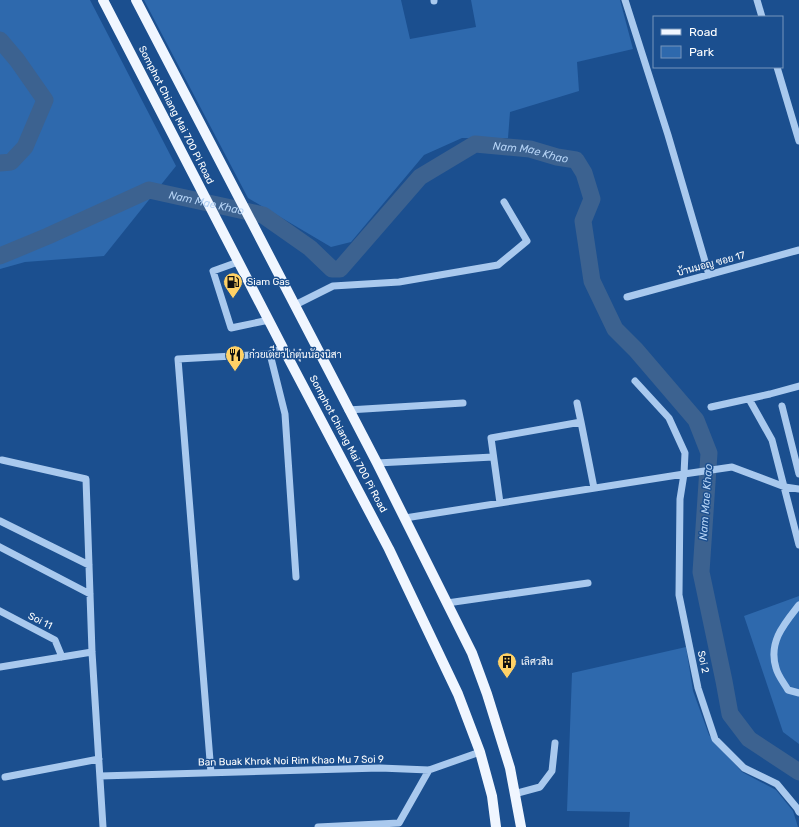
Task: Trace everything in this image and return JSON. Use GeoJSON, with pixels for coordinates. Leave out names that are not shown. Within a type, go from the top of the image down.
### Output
{"type":"FeatureCollection","features":[{"type":"Feature","properties":{"kind":"main road","name":"Somphot Chiang Mai 700 Pi Road"},"geometry":{"type":"LineString","coordinates":[[103,0],[238,262],[389,549],[458,694],[480,752],[492,796],[496,827]]}},
{"type":"Feature","properties":{"kind":"main road","name":"Somphot Chiang Mai 700 Pi Road"},"geometry":{"type":"LineString","coordinates":[[136,0],[348,410],[377,463],[472,653],[487,694],[510,768],[521,827]]}},
{"type":"Feature","properties":{"kind":"street"},"geometry":{"type":"LineString","coordinates":[[625,0],[668,134],[709,275]]}},
{"type":"Feature","properties":{"kind":"street"},"geometry":{"type":"LineString","coordinates":[[757,0],[762,16]]}},
{"type":"Feature","properties":{"kind":"street"},"geometry":{"type":"LineString","coordinates":[[777,68],[799,141]]}},
{"type":"Feature","properties":{"kind":"street"},"geometry":{"type":"LineString","coordinates":[[295,305],[334,286],[399,282],[498,265],[527,241],[504,202]]}},
{"type":"Feature","properties":{"kind":"street","name":"บ้านมอญ ซอย 17"},"geometry":{"type":"LineString","coordinates":[[627,297],[799,250]]}},
{"type":"Feature","properties":{"kind":"street"},"geometry":{"type":"LineString","coordinates":[[238,262],[213,271],[231,328],[269,320]]}},
{"type":"Feature","properties":{"kind":"street"},"geometry":{"type":"LineString","coordinates":[[211,773],[178,359],[270,354],[283,348]]}},
{"type":"Feature","properties":{"kind":"street"},"geometry":{"type":"LineString","coordinates":[[270,354],[285,414],[296,577]]}},
{"type":"Feature","properties":{"kind":"street","name":"Soi 2"},"geometry":{"type":"LineString","coordinates":[[635,381],[669,418],[685,453],[684,474],[680,499],[679,595],[701,695],[715,738],[744,768],[777,784],[798,808],[799,812]]}},
{"type":"Feature","properties":{"kind":"street"},"geometry":{"type":"LineString","coordinates":[[711,407],[799,386]]}},
{"type":"Feature","properties":{"kind":"street"},"geometry":{"type":"LineString","coordinates":[[749,399],[772,440],[799,545]]}},
{"type":"Feature","properties":{"kind":"street"},"geometry":{"type":"LineString","coordinates":[[348,410],[463,403]]}},
{"type":"Feature","properties":{"kind":"street"},"geometry":{"type":"LineString","coordinates":[[577,403],[594,488]]}},
{"type":"Feature","properties":{"kind":"street"},"geometry":{"type":"LineString","coordinates":[[782,406],[799,474]]}},
{"type":"Feature","properties":{"kind":"street"},"geometry":{"type":"LineString","coordinates":[[500,503],[491,438],[581,422]]}},
{"type":"Feature","properties":{"kind":"street"},"geometry":{"type":"LineString","coordinates":[[377,463],[493,457]]}},
{"type":"Feature","properties":{"kind":"street"},"geometry":{"type":"LineString","coordinates":[[2,460],[86,479],[92,652],[103,827]]}},
{"type":"Feature","properties":{"kind":"street"},"geometry":{"type":"LineString","coordinates":[[405,518],[732,467],[785,487],[799,489]]}},
{"type":"Feature","properties":{"kind":"street"},"geometry":{"type":"LineString","coordinates":[[0,521],[89,565]]}},
{"type":"Feature","properties":{"kind":"street"},"geometry":{"type":"LineString","coordinates":[[0,547],[90,594]]}},
{"type":"Feature","properties":{"kind":"street"},"geometry":{"type":"LineString","coordinates":[[447,603],[588,583]]}},
{"type":"Feature","properties":{"kind":"street"},"geometry":{"type":"LineString","coordinates":[[799,605],[782,626],[773,651],[776,669],[788,690],[799,693]]}},
{"type":"Feature","properties":{"kind":"street","name":"Soi 11"},"geometry":{"type":"LineString","coordinates":[[0,611],[55,640],[62,657]]}},
{"type":"Feature","properties":{"kind":"street"},"geometry":{"type":"LineString","coordinates":[[0,667],[92,652]]}},
{"type":"Feature","properties":{"kind":"street"},"geometry":{"type":"LineString","coordinates":[[514,794],[540,787],[552,771],[555,743]]}},
{"type":"Feature","properties":{"kind":"street","name":"Ban Buak Khrok Noi Rim Khao Mu 7 Soi 9"},"geometry":{"type":"LineString","coordinates":[[100,776],[380,768],[429,770],[480,752]]}},
{"type":"Feature","properties":{"kind":"street"},"geometry":{"type":"LineString","coordinates":[[5,777],[99,759]]}},
{"type":"Feature","properties":{"kind":"street"},"geometry":{"type":"LineString","coordinates":[[318,827],[399,824],[429,770]]}},
{"type":"Feature","properties":{"kind":"green space"},"geometry":{"type":"Polygon","coordinates":[[[0,0],[90,0],[176,166],[104,256],[25,262],[0,269],[0,0]]]}},
{"type":"Feature","properties":{"kind":"green space"},"geometry":{"type":"Polygon","coordinates":[[[144,0],[401,0],[410,39],[476,27],[471,0],[620,0],[633,49],[577,62],[579,91],[510,112],[508,138],[462,138],[424,155],[351,242],[331,247],[248,198],[144,0]]]}},
{"type":"Feature","properties":{"kind":"green space"},"geometry":{"type":"Polygon","coordinates":[[[799,596],[799,744],[783,732],[744,616],[799,596]]]}},
{"type":"Feature","properties":{"kind":"green space"},"geometry":{"type":"Polygon","coordinates":[[[686,647],[693,691],[709,735],[742,772],[776,790],[793,811],[798,827],[629,827],[630,812],[567,811],[572,673],[686,647]]]}},
{"type":"Feature","properties":{"kind":"waterway","name":"Nam Mae Khao"},"geometry":{"type":"LineString","coordinates":[[0,40],[17,60],[45,100],[25,147],[11,162],[0,163]]}},
{"type":"Feature","properties":{"kind":"waterway","name":"Nam Mae Khao"},"geometry":{"type":"LineString","coordinates":[[0,256],[149,190],[263,215],[310,248],[332,269],[340,269],[420,177],[475,144],[530,149],[557,157],[576,160],[584,173],[592,199],[583,221],[592,281],[615,329],[636,350],[696,420],[709,453],[701,572],[730,714],[749,739],[799,772]]}},
{"type":"Feature","properties":{"kind":"place","name":"Siam Gas"},"geometry":{"type":"Point","coordinates":[233,299]}},
{"type":"Feature","properties":{"kind":"place","name":"ก๋วยเต๋ียวไก่ตุ๋นนัองนิสา"},"geometry":{"type":"Point","coordinates":[235,372]}},
{"type":"Feature","properties":{"kind":"place","name":"เลิศวสิน"},"geometry":{"type":"Point","coordinates":[507,679]}}]}
